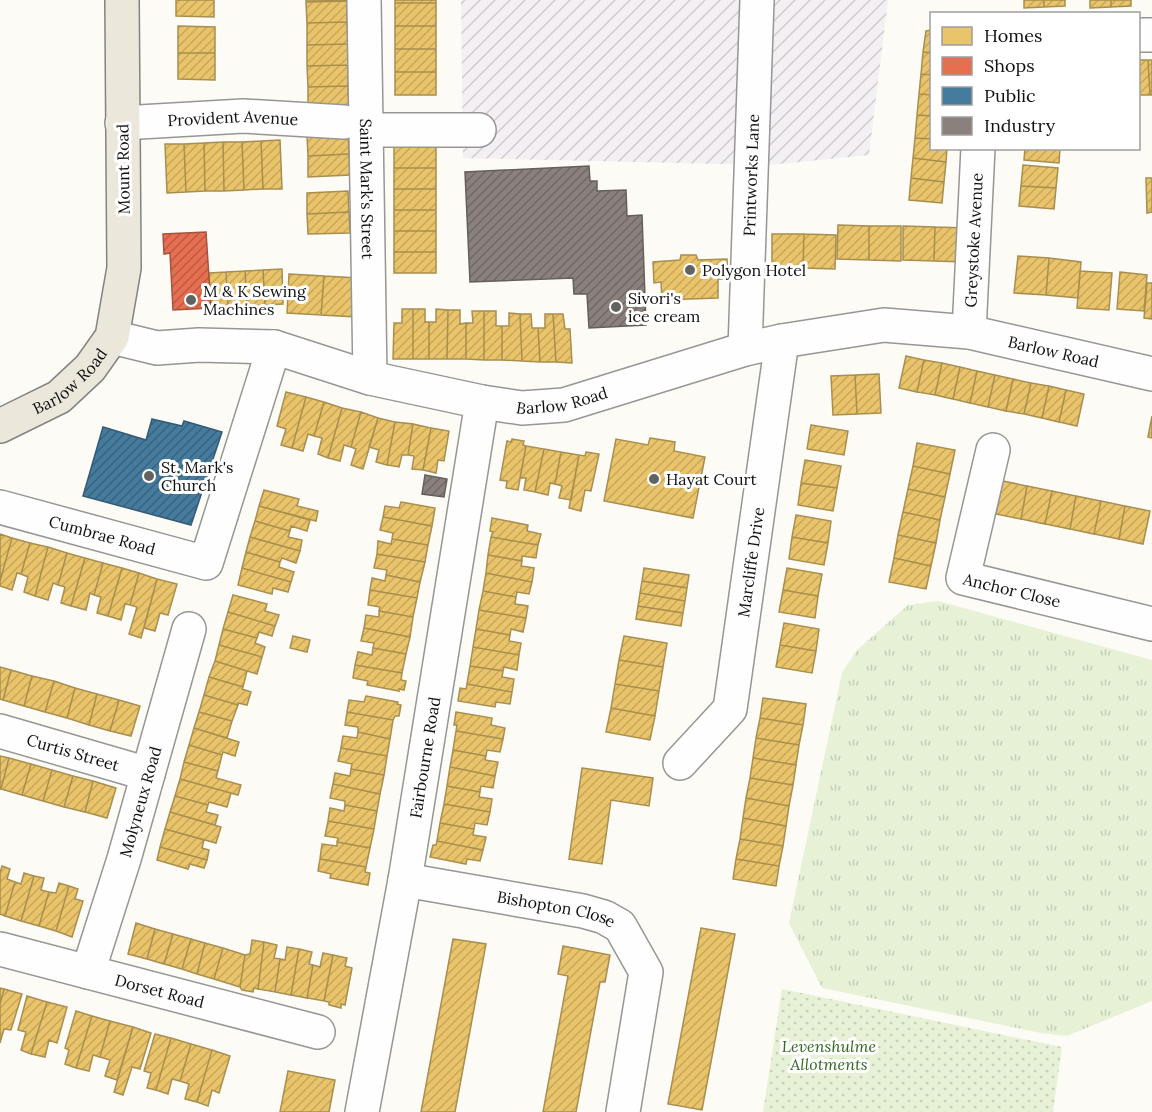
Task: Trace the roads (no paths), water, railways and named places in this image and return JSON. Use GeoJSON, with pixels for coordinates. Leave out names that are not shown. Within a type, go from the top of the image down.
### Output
{"type":"FeatureCollection","features":[{"type":"Feature","properties":{"kind":"main road","name":"Mount Road"},"geometry":{"type":"LineString","coordinates":[[112,338],[124,268],[122,0]]}},
{"type":"Feature","properties":{"kind":"main road","name":"Barlow Road"},"geometry":{"type":"LineString","coordinates":[[0,426],[59,397],[90,368],[112,338]]}},
{"type":"Feature","properties":{"kind":"street","name":"Saint Mark's Street"},"geometry":{"type":"LineString","coordinates":[[364,0],[356,126],[370,378]]}},
{"type":"Feature","properties":{"kind":"street","name":"Printworks Lane"},"geometry":{"type":"LineString","coordinates":[[745,349],[757,0]]}},
{"type":"Feature","properties":{"kind":"street","name":"Provident Avenue"},"geometry":{"type":"LineString","coordinates":[[122,123],[243,116],[356,126],[479,130]]}},
{"type":"Feature","properties":{"kind":"street","name":"Greystoke Avenue"},"geometry":{"type":"LineString","coordinates":[[969,332],[978,150]]}},
{"type":"Feature","properties":{"kind":"street","name":"Barlow Road"},"geometry":{"type":"LineString","coordinates":[[112,338],[157,348],[200,345],[274,347],[370,378],[482,402],[522,408],[564,405],[745,349],[884,325],[969,332],[1152,374]]}},
{"type":"Feature","properties":{"kind":"street","name":"Marcliffe Drive"},"geometry":{"type":"LineString","coordinates":[[680,763],[730,710],[782,341]]}},
{"type":"Feature","properties":{"kind":"street","name":"Cumbrae Road"},"geometry":{"type":"LineString","coordinates":[[0,507],[206,563],[274,347]]}},
{"type":"Feature","properties":{"kind":"street","name":"Fairbourne Road"},"geometry":{"type":"LineString","coordinates":[[362,1112],[405,880],[482,402]]}},
{"type":"Feature","properties":{"kind":"street","name":"Anchor Close"},"geometry":{"type":"LineString","coordinates":[[993,450],[963,578],[1152,624]]}},
{"type":"Feature","properties":{"kind":"street","name":"Molyneux Road"},"geometry":{"type":"LineString","coordinates":[[88,972],[124,859],[189,628]]}},
{"type":"Feature","properties":{"kind":"street","name":"Curtis Street"},"geometry":{"type":"LineString","coordinates":[[0,731],[148,774]]}},
{"type":"Feature","properties":{"kind":"street","name":"Bishopton Close"},"geometry":{"type":"LineString","coordinates":[[405,880],[584,911],[604,917],[620,926],[646,972],[623,1112]]}},
{"type":"Feature","properties":{"kind":"street","name":"Dorset Road"},"geometry":{"type":"LineString","coordinates":[[0,949],[318,1032]]}},
{"type":"Feature","properties":{"kind":"place","name":"Polygon Hotel"},"geometry":{"type":"Point","coordinates":[690,270]}},
{"type":"Feature","properties":{"kind":"place","name":"M & K Sewing Machines"},"geometry":{"type":"Point","coordinates":[191,300]}},
{"type":"Feature","properties":{"kind":"place","name":"Sivori's ice cream"},"geometry":{"type":"Point","coordinates":[616,307]}},
{"type":"Feature","properties":{"kind":"place","name":"St. Mark's Church"},"geometry":{"type":"Point","coordinates":[149,476]}},
{"type":"Feature","properties":{"kind":"place","name":"Hayat Court"},"geometry":{"type":"Point","coordinates":[654,479]}},
{"type":"Feature","properties":{"kind":"park label","name":"Levenshulme Allotments"},"geometry":{"type":"Point","coordinates":[829,1055]}}]}
